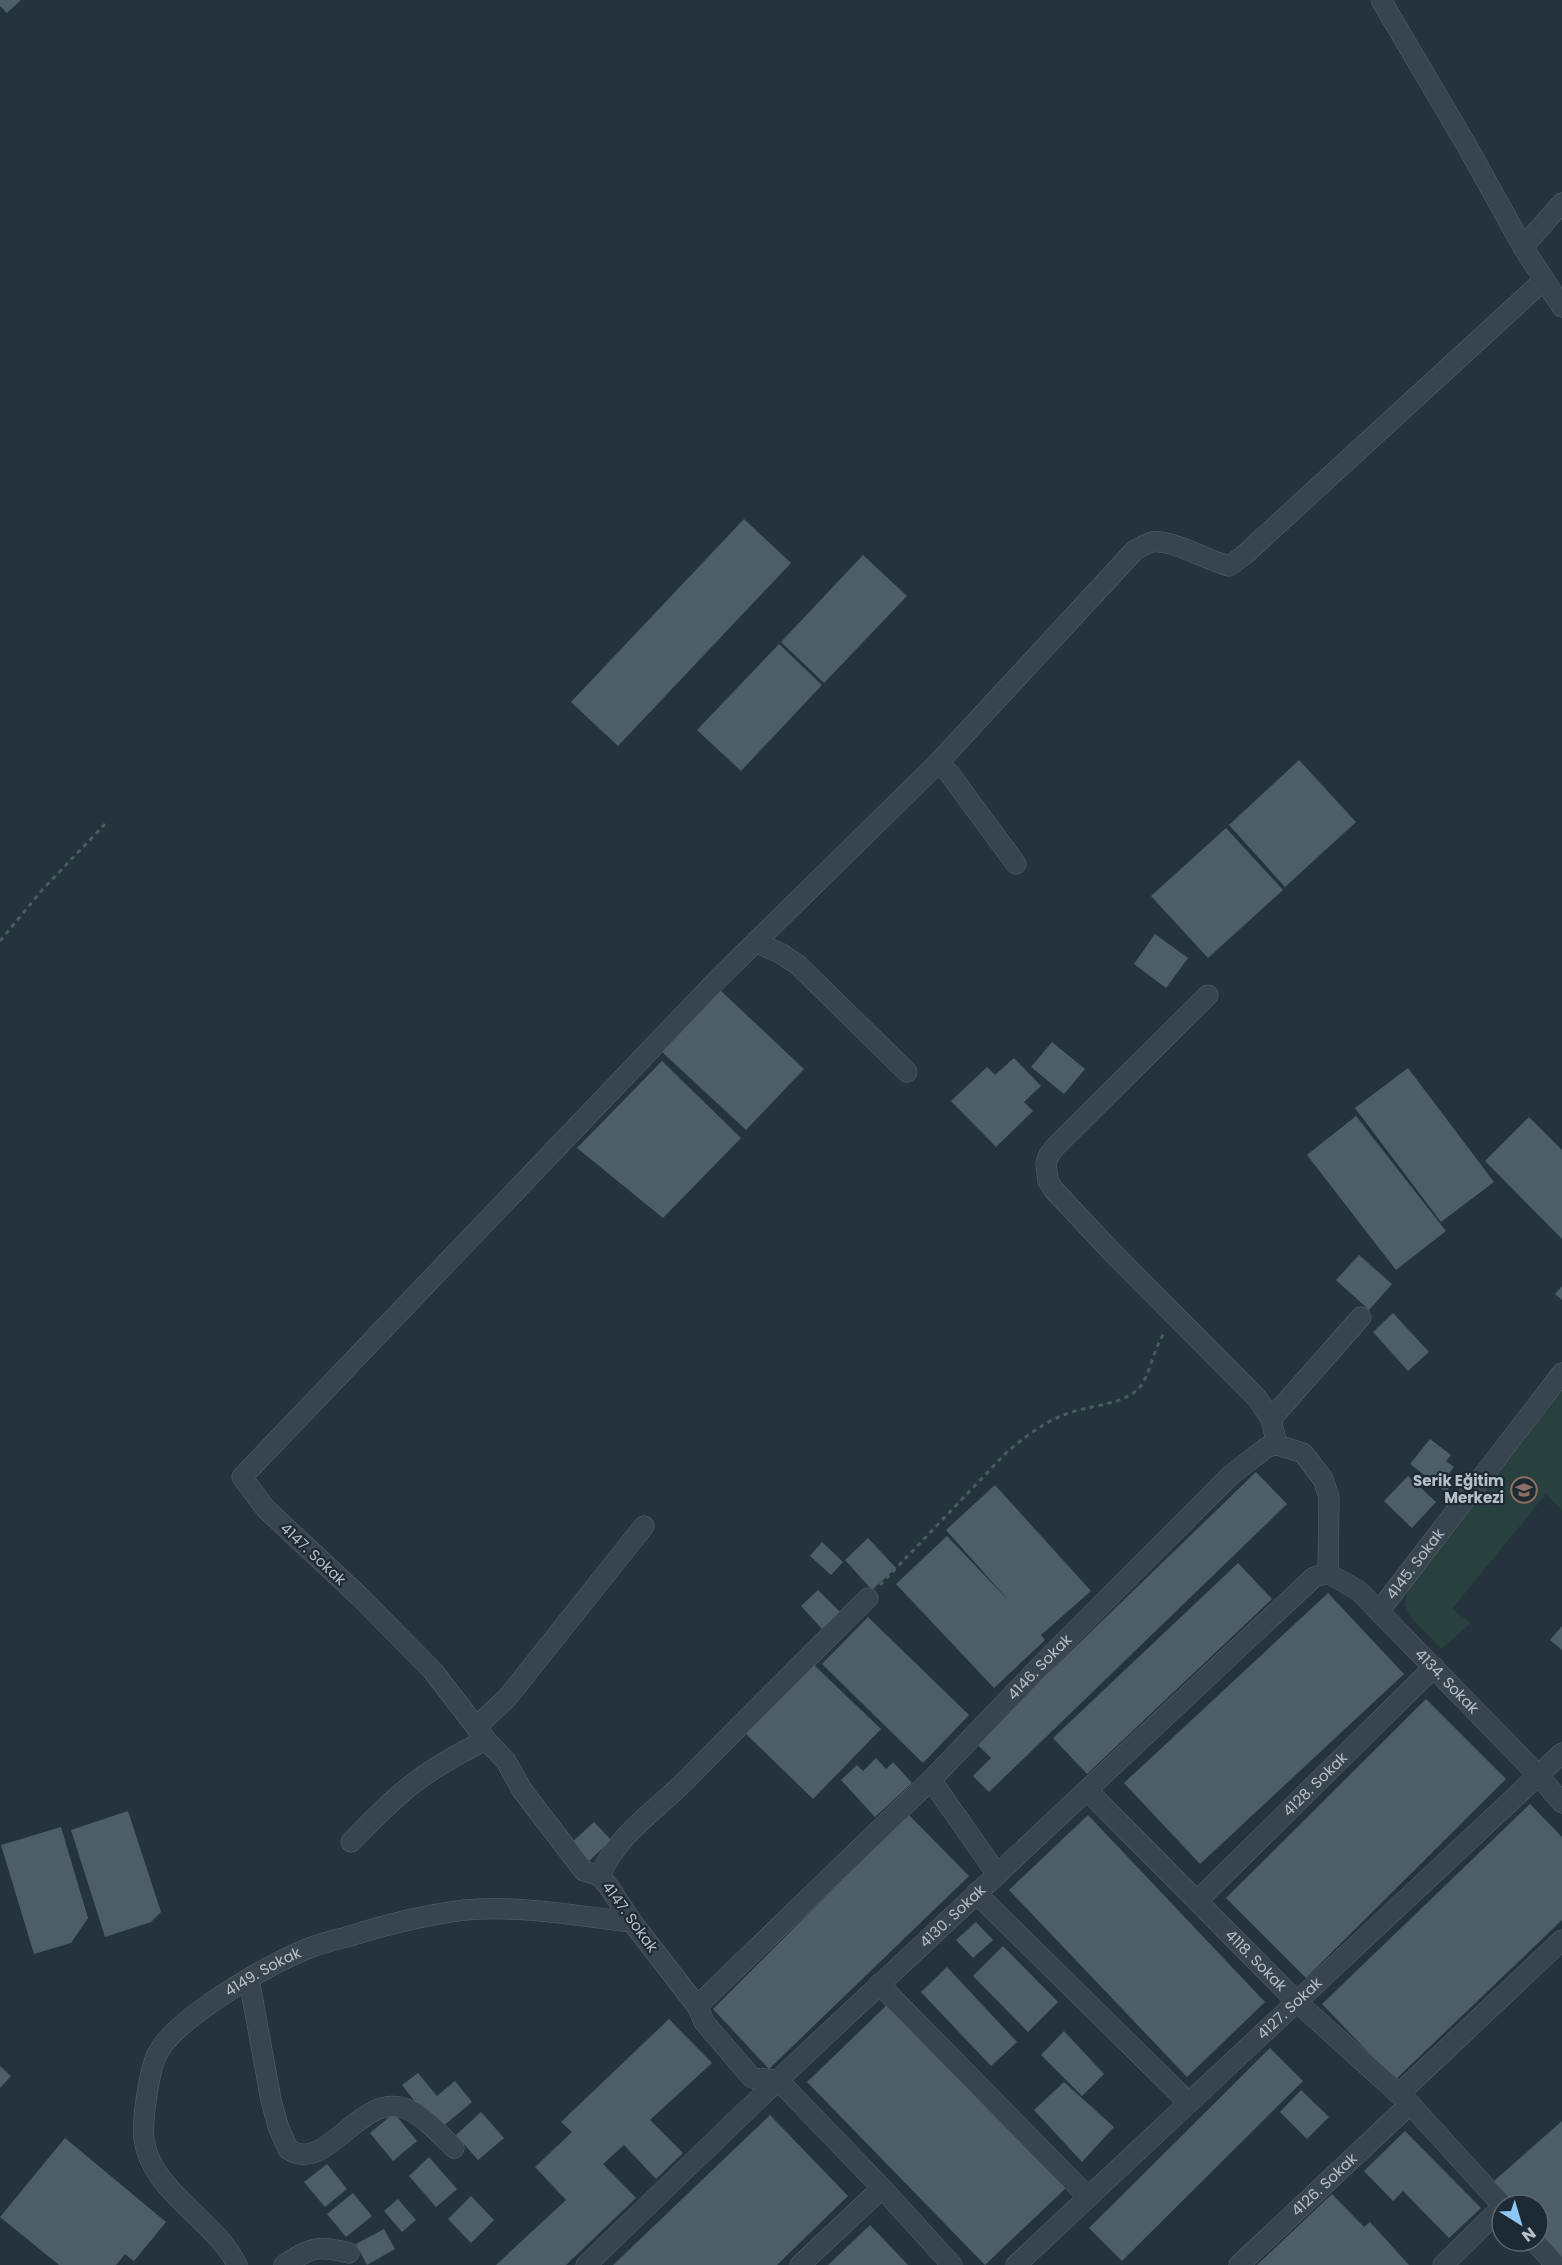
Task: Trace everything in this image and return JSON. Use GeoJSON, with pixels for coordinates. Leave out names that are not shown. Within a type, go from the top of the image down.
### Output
{"type":"FeatureCollection","features":[{"type":"Feature","properties":{"kind":"street"},"geometry":{"type":"LineString","coordinates":[[1381,0],[1523,247],[1562,306]]}},
{"type":"Feature","properties":{"kind":"street"},"geometry":{"type":"LineString","coordinates":[[1523,247],[1562,203]]}},
{"type":"Feature","properties":{"kind":"street"},"geometry":{"type":"LineString","coordinates":[[907,1072],[798,965],[780,953],[755,942],[938,763],[1135,550],[1151,542],[1178,546],[1208,560],[1229,566],[1243,556],[1544,280]]}},
{"type":"Feature","properties":{"kind":"street"},"geometry":{"type":"LineString","coordinates":[[938,763],[949,773],[1016,864]]}},
{"type":"Feature","properties":{"kind":"street","name":"4147. Sokak"},"geometry":{"type":"LineString","coordinates":[[755,942],[464,1243],[242,1478],[266,1509],[409,1645],[447,1688],[481,1733],[506,1761],[522,1790],[584,1871],[600,1876],[609,1887],[632,1922],[697,2006],[704,2022],[752,2078],[778,2080]]}},
{"type":"Feature","properties":{"kind":"street"},"geometry":{"type":"LineString","coordinates":[[1208,995],[1056,1146],[1046,1163],[1048,1181],[1102,1242],[1257,1398],[1271,1419],[1277,1445],[1303,1453],[1323,1479],[1329,1497],[1325,1573]]}},
{"type":"Feature","properties":{"kind":"street"},"geometry":{"type":"LineString","coordinates":[[1271,1419],[1361,1317]]}},
{"type":"Feature","properties":{"kind":"street","name":"4145. Sokak"},"geometry":{"type":"LineString","coordinates":[[1380,1610],[1562,1373]]}},
{"type":"Feature","properties":{"kind":"street","name":"4146. Sokak"},"geometry":{"type":"LineString","coordinates":[[697,2006],[931,1780],[1052,1654],[1231,1475],[1267,1447],[1277,1445]]}},
{"type":"Feature","properties":{"kind":"street"},"geometry":{"type":"LineString","coordinates":[[351,1842],[399,1795],[454,1757],[481,1733],[644,1526]]}},
{"type":"Feature","properties":{"kind":"street","name":"4134. Sokak"},"geometry":{"type":"LineString","coordinates":[[1325,1573],[1359,1591],[1380,1610],[1562,1803]]}},
{"type":"Feature","properties":{"kind":"street","name":"4130. Sokak"},"geometry":{"type":"LineString","coordinates":[[586,2265],[976,1893],[1305,1585],[1325,1573]]}},
{"type":"Feature","properties":{"kind":"street"},"geometry":{"type":"LineString","coordinates":[[600,1876],[606,1861],[630,1832],[667,1799],[868,1598]]}},
{"type":"Feature","properties":{"kind":"street","name":"4128. Sokak"},"geometry":{"type":"LineString","coordinates":[[1197,1901],[1434,1667]]}},
{"type":"Feature","properties":{"kind":"street","name":"4127. Sokak"},"geometry":{"type":"LineString","coordinates":[[1016,2265],[1562,1753]]}},
{"type":"Feature","properties":{"kind":"street"},"geometry":{"type":"LineString","coordinates":[[931,1780],[997,1874]]}},
{"type":"Feature","properties":{"kind":"street","name":"4118. Sokak"},"geometry":{"type":"LineString","coordinates":[[1087,1790],[1297,2002],[1404,2099],[1490,2193]]}},
{"type":"Feature","properties":{"kind":"street"},"geometry":{"type":"LineString","coordinates":[[976,1893],[1189,2103]]}},
{"type":"Feature","properties":{"kind":"street","name":"4149. Sokak"},"geometry":{"type":"LineString","coordinates":[[237,2265],[217,2237],[166,2184],[153,2166],[147,2152],[144,2137],[148,2088],[159,2050],[174,2033],[199,2012],[249,1979],[308,1949],[416,1917],[467,1910],[510,1910],[632,1922]]}},
{"type":"Feature","properties":{"kind":"street","name":"4126. Sokak"},"geometry":{"type":"LineString","coordinates":[[1239,2265],[1562,1940]]}},
{"type":"Feature","properties":{"kind":"street"},"geometry":{"type":"LineString","coordinates":[[249,1979],[271,2100],[278,2126],[288,2149],[298,2154],[316,2151],[371,2112],[391,2106],[409,2110],[419,2116],[454,2148]]}},
{"type":"Feature","properties":{"kind":"street"},"geometry":{"type":"LineString","coordinates":[[879,1984],[1088,2197]]}},
{"type":"Feature","properties":{"kind":"street"},"geometry":{"type":"LineString","coordinates":[[778,2080],[952,2265]]}},
{"type":"Feature","properties":{"kind":"street"},"geometry":{"type":"LineString","coordinates":[[800,2265],[882,2188]]}},
{"type":"Feature","properties":{"kind":"street"},"geometry":{"type":"LineString","coordinates":[[1443,2265],[1490,2218]]}},
{"type":"Feature","properties":{"kind":"street"},"geometry":{"type":"LineString","coordinates":[[284,2265],[316,2248],[349,2253]]}},
{"type":"Feature","properties":{"kind":"street"},"geometry":{"type":"LineString","coordinates":[[1545,2253],[1556,2265]]}},
{"type":"Feature","properties":{"kind":"path"},"geometry":{"type":"LineString","coordinates":[[0,941],[43,889],[105,824]]}},
{"type":"Feature","properties":{"kind":"path"},"geometry":{"type":"LineString","coordinates":[[868,1598],[1022,1439],[1067,1413],[1125,1398],[1137,1390],[1146,1378],[1155,1348],[1178,1317]]}},
{"type":"Feature","properties":{"kind":"green space"},"geometry":{"type":"Polygon","coordinates":[[[1562,1391],[1562,1510],[1546,1494],[1452,1609],[1471,1623],[1441,1649],[1409,1615],[1405,1605],[1408,1589],[1562,1391]]]}},
{"type":"Feature","properties":{"kind":"building"},"geometry":{"type":"Polygon","coordinates":[[[0,0],[21,0],[7,13],[0,6],[0,0]]]}},
{"type":"Feature","properties":{"kind":"building"},"geometry":{"type":"Polygon","coordinates":[[[744,519],[791,563],[618,746],[571,702],[744,519]]]}},
{"type":"Feature","properties":{"kind":"building"},"geometry":{"type":"Polygon","coordinates":[[[863,555],[907,596],[824,683],[781,642],[863,555]]]}},
{"type":"Feature","properties":{"kind":"building"},"geometry":{"type":"Polygon","coordinates":[[[779,644],[822,685],[741,771],[697,730],[779,644]]]}},
{"type":"Feature","properties":{"kind":"building"},"geometry":{"type":"Polygon","coordinates":[[[1299,760],[1356,822],[1285,887],[1229,825],[1299,760]]]}},
{"type":"Feature","properties":{"kind":"building"},"geometry":{"type":"Polygon","coordinates":[[[1226,828],[1283,890],[1208,958],[1151,896],[1226,828]]]}},
{"type":"Feature","properties":{"kind":"building"},"geometry":{"type":"Polygon","coordinates":[[[1155,934],[1188,958],[1166,988],[1134,964],[1155,934]]]}},
{"type":"Feature","properties":{"kind":"building"},"geometry":{"type":"Polygon","coordinates":[[[719,989],[804,1069],[746,1130],[661,1051],[719,989]]]}},
{"type":"Feature","properties":{"kind":"building"},"geometry":{"type":"Polygon","coordinates":[[[1052,1042],[1085,1069],[1064,1094],[1031,1067],[1052,1042]]]}},
{"type":"Feature","properties":{"kind":"building"},"geometry":{"type":"Polygon","coordinates":[[[1014,1058],[1041,1086],[1024,1102],[1033,1111],[996,1147],[951,1101],[987,1067],[995,1075],[1014,1058]]]}},
{"type":"Feature","properties":{"kind":"building"},"geometry":{"type":"Polygon","coordinates":[[[662,1061],[741,1138],[663,1218],[577,1148],[662,1061]]]}},
{"type":"Feature","properties":{"kind":"building"},"geometry":{"type":"Polygon","coordinates":[[[1408,1068],[1494,1182],[1441,1222],[1355,1108],[1408,1068]]]}},
{"type":"Feature","properties":{"kind":"building"},"geometry":{"type":"Polygon","coordinates":[[[1356,1116],[1446,1231],[1396,1270],[1307,1155],[1356,1116]]]}},
{"type":"Feature","properties":{"kind":"building"},"geometry":{"type":"Polygon","coordinates":[[[1529,1117],[1562,1150],[1562,1239],[1485,1161],[1529,1117]]]}},
{"type":"Feature","properties":{"kind":"building"},"geometry":{"type":"Polygon","coordinates":[[[1359,1255],[1392,1284],[1369,1310],[1336,1280],[1359,1255]]]}},
{"type":"Feature","properties":{"kind":"building"},"geometry":{"type":"Polygon","coordinates":[[[1562,1286],[1562,1300],[1555,1294],[1562,1286]]]}},
{"type":"Feature","properties":{"kind":"building"},"geometry":{"type":"Polygon","coordinates":[[[1393,1313],[1429,1352],[1408,1371],[1373,1332],[1393,1313]]]}},
{"type":"Feature","properties":{"kind":"building"},"geometry":{"type":"Polygon","coordinates":[[[1430,1439],[1451,1455],[1446,1461],[1454,1467],[1446,1477],[1453,1483],[1446,1492],[1410,1464],[1430,1439]]]}},
{"type":"Feature","properties":{"kind":"building"},"geometry":{"type":"Polygon","coordinates":[[[1256,1472],[1287,1504],[989,1792],[973,1776],[991,1758],[976,1743],[1256,1472]]]}},
{"type":"Feature","properties":{"kind":"building"},"geometry":{"type":"Polygon","coordinates":[[[1408,1476],[1436,1502],[1412,1528],[1384,1501],[1408,1476]]]}},
{"type":"Feature","properties":{"kind":"building"},"geometry":{"type":"Polygon","coordinates":[[[995,1485],[1091,1591],[1041,1635],[1045,1640],[994,1688],[896,1584],[947,1536],[1010,1602],[946,1530],[995,1485]]]}},
{"type":"Feature","properties":{"kind":"building"},"geometry":{"type":"Polygon","coordinates":[[[868,1538],[896,1568],[872,1590],[845,1560],[868,1538]]]}},
{"type":"Feature","properties":{"kind":"building"},"geometry":{"type":"Polygon","coordinates":[[[822,1542],[843,1562],[831,1575],[810,1556],[822,1542]]]}},
{"type":"Feature","properties":{"kind":"building"},"geometry":{"type":"Polygon","coordinates":[[[1238,1563],[1272,1599],[1087,1774],[1053,1738],[1238,1563]]]}},
{"type":"Feature","properties":{"kind":"building"},"geometry":{"type":"Polygon","coordinates":[[[818,1590],[840,1612],[822,1629],[801,1606],[818,1590]]]}},
{"type":"Feature","properties":{"kind":"building"},"geometry":{"type":"Polygon","coordinates":[[[1328,1593],[1404,1674],[1200,1864],[1124,1783],[1328,1593]]]}},
{"type":"Feature","properties":{"kind":"building"},"geometry":{"type":"Polygon","coordinates":[[[868,1617],[969,1715],[923,1763],[822,1664],[868,1617]]]}},
{"type":"Feature","properties":{"kind":"building"},"geometry":{"type":"Polygon","coordinates":[[[1562,1626],[1562,1650],[1550,1640],[1562,1626]]]}},
{"type":"Feature","properties":{"kind":"building"},"geometry":{"type":"Polygon","coordinates":[[[813,1664],[881,1729],[813,1799],[745,1733],[813,1664]]]}},
{"type":"Feature","properties":{"kind":"building"},"geometry":{"type":"Polygon","coordinates":[[[1426,1699],[1506,1779],[1306,1978],[1226,1898],[1426,1699]]]}},
{"type":"Feature","properties":{"kind":"building"},"geometry":{"type":"Polygon","coordinates":[[[876,1758],[886,1769],[893,1762],[912,1783],[875,1817],[841,1780],[857,1765],[863,1771],[876,1758]]]}},
{"type":"Feature","properties":{"kind":"building"},"geometry":{"type":"Polygon","coordinates":[[[1530,1804],[1562,1837],[1562,1920],[1395,2080],[1322,2004],[1530,1804]]]}},
{"type":"Feature","properties":{"kind":"building"},"geometry":{"type":"Polygon","coordinates":[[[128,1811],[161,1912],[151,1922],[105,1937],[71,1830],[128,1811]]]}},
{"type":"Feature","properties":{"kind":"building"},"geometry":{"type":"Polygon","coordinates":[[[908,1814],[969,1876],[769,2069],[713,2009],[908,1814]]]}},
{"type":"Feature","properties":{"kind":"building"},"geometry":{"type":"Polygon","coordinates":[[[1088,1815],[1265,2002],[1187,2077],[1009,1890],[1088,1815]]]}},
{"type":"Feature","properties":{"kind":"building"},"geometry":{"type":"Polygon","coordinates":[[[594,1822],[611,1840],[586,1864],[569,1845],[594,1822]]]}},
{"type":"Feature","properties":{"kind":"building"},"geometry":{"type":"Polygon","coordinates":[[[61,1827],[88,1918],[71,1943],[34,1954],[1,1845],[61,1827]]]}},
{"type":"Feature","properties":{"kind":"building"},"geometry":{"type":"Polygon","coordinates":[[[976,1922],[993,1940],[973,1958],[956,1940],[976,1922]]]}},
{"type":"Feature","properties":{"kind":"building"},"geometry":{"type":"Polygon","coordinates":[[[1003,1946],[1058,2002],[1028,2032],[973,1976],[1003,1946]]]}},
{"type":"Feature","properties":{"kind":"building"},"geometry":{"type":"Polygon","coordinates":[[[947,1967],[1017,2042],[991,2066],[921,1992],[947,1967]]]}},
{"type":"Feature","properties":{"kind":"building"},"geometry":{"type":"Polygon","coordinates":[[[889,2003],[1067,2187],[985,2265],[807,2082],[889,2003]]]}},
{"type":"Feature","properties":{"kind":"building"},"geometry":{"type":"Polygon","coordinates":[[[669,2019],[712,2063],[650,2120],[683,2153],[656,2179],[624,2145],[603,2164],[636,2198],[566,2265],[496,2265],[566,2200],[535,2167],[572,2132],[561,2122],[669,2019]]]}},
{"type":"Feature","properties":{"kind":"building"},"geometry":{"type":"Polygon","coordinates":[[[1064,2031],[1104,2074],[1082,2096],[1041,2055],[1064,2031]]]}},
{"type":"Feature","properties":{"kind":"building"},"geometry":{"type":"Polygon","coordinates":[[[1270,2048],[1303,2081],[1122,2261],[1089,2228],[1270,2048]]]}},
{"type":"Feature","properties":{"kind":"building"},"geometry":{"type":"Polygon","coordinates":[[[0,2066],[11,2076],[0,2088],[0,2066]]]}},
{"type":"Feature","properties":{"kind":"building"},"geometry":{"type":"Polygon","coordinates":[[[418,2073],[437,2096],[455,2081],[472,2102],[441,2128],[423,2112],[402,2085],[418,2073]]]}},
{"type":"Feature","properties":{"kind":"building"},"geometry":{"type":"Polygon","coordinates":[[[1064,2082],[1114,2127],[1082,2162],[1034,2110],[1064,2082]]]}},
{"type":"Feature","properties":{"kind":"building"},"geometry":{"type":"Polygon","coordinates":[[[1301,2090],[1329,2117],[1307,2139],[1280,2112],[1301,2090]]]}},
{"type":"Feature","properties":{"kind":"building"},"geometry":{"type":"Polygon","coordinates":[[[481,2112],[504,2138],[478,2160],[456,2135],[481,2112]]]}},
{"type":"Feature","properties":{"kind":"building"},"geometry":{"type":"Polygon","coordinates":[[[394,2113],[417,2141],[393,2161],[370,2133],[394,2113]]]}},
{"type":"Feature","properties":{"kind":"building"},"geometry":{"type":"Polygon","coordinates":[[[770,2115],[848,2196],[777,2265],[613,2265],[770,2115]]]}},
{"type":"Feature","properties":{"kind":"building"},"geometry":{"type":"Polygon","coordinates":[[[1562,2121],[1562,2258],[1550,2244],[1550,2193],[1504,2193],[1494,2181],[1562,2121]]]}},
{"type":"Feature","properties":{"kind":"building"},"geometry":{"type":"Polygon","coordinates":[[[1405,2131],[1481,2208],[1449,2238],[1403,2191],[1393,2201],[1364,2171],[1405,2131]]]}},
{"type":"Feature","properties":{"kind":"building"},"geometry":{"type":"Polygon","coordinates":[[[65,2138],[166,2222],[134,2261],[125,2254],[116,2265],[59,2265],[0,2217],[65,2138]]]}},
{"type":"Feature","properties":{"kind":"building"},"geometry":{"type":"Polygon","coordinates":[[[429,2157],[457,2189],[436,2207],[409,2176],[429,2157]]]}},
{"type":"Feature","properties":{"kind":"building"},"geometry":{"type":"Polygon","coordinates":[[[327,2164],[347,2189],[325,2207],[304,2182],[327,2164]]]}},
{"type":"Feature","properties":{"kind":"building"},"geometry":{"type":"Polygon","coordinates":[[[353,2193],[372,2216],[346,2237],[327,2214],[353,2193]]]}},
{"type":"Feature","properties":{"kind":"building"},"geometry":{"type":"Polygon","coordinates":[[[1332,2194],[1364,2227],[1370,2222],[1409,2265],[1257,2265],[1332,2194]]]}},
{"type":"Feature","properties":{"kind":"building"},"geometry":{"type":"Polygon","coordinates":[[[471,2196],[494,2220],[471,2243],[448,2219],[471,2196]]]}},
{"type":"Feature","properties":{"kind":"building"},"geometry":{"type":"Polygon","coordinates":[[[398,2199],[416,2220],[402,2232],[384,2211],[398,2199]]]}},
{"type":"Feature","properties":{"kind":"building"},"geometry":{"type":"Polygon","coordinates":[[[870,2225],[908,2265],[828,2265],[870,2225]]]}},
{"type":"Feature","properties":{"kind":"building"},"geometry":{"type":"Polygon","coordinates":[[[384,2229],[395,2249],[367,2265],[356,2244],[384,2229]]]}},
{"type":"Feature","properties":{"kind":"place","name":"Serik Eğitim Merkezi"},"geometry":{"type":"Point","coordinates":[1524,1490]}}]}
